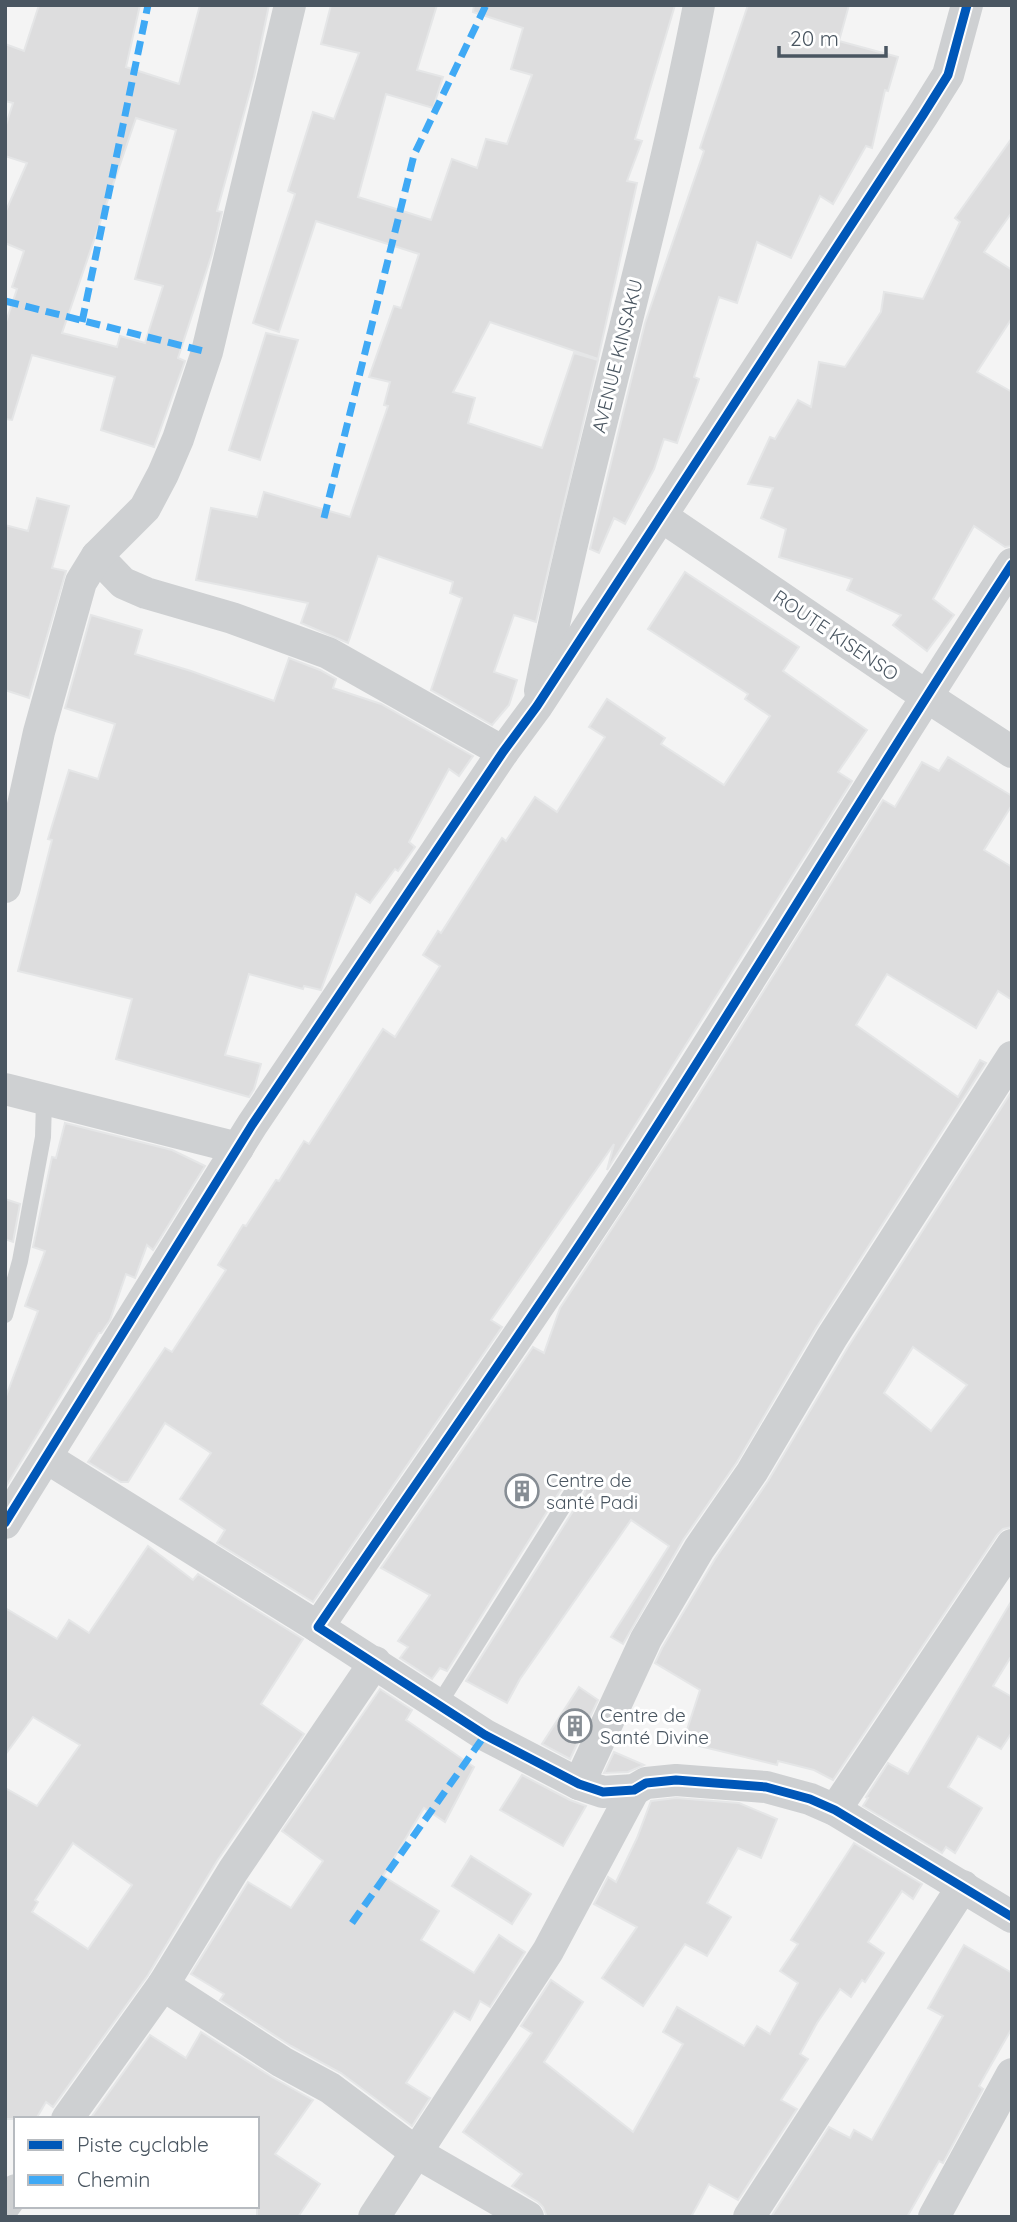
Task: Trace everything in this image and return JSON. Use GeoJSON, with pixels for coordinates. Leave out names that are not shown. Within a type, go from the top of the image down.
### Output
{"type":"FeatureCollection","features":[{"type":"Feature","properties":{"kind":"street"},"geometry":{"type":"LineString","coordinates":[[5,887],[39,732],[81,582],[97,556],[145,508],[178,439],[207,352],[290,5]]}},
{"type":"Feature","properties":{"kind":"street","name":"AVENUE KINSAKU"},"geometry":{"type":"LineString","coordinates":[[537,706],[568,555],[679,108],[699,5]]}},
{"type":"Feature","properties":{"kind":"street"},"geometry":{"type":"LineString","coordinates":[[5,1524],[238,1148],[503,752],[537,706],[948,75],[967,5]]}},
{"type":"Feature","properties":{"kind":"street","name":"ROUTE KISENSO"},"geometry":{"type":"LineString","coordinates":[[661,516],[926,696],[1012,751]]}},
{"type":"Feature","properties":{"kind":"street"},"geometry":{"type":"LineString","coordinates":[[97,556],[123,583],[146,593],[232,618],[328,653],[503,752]]}},
{"type":"Feature","properties":{"kind":"street"},"geometry":{"type":"LineString","coordinates":[[318,1627],[466,1415],[622,1180],[1012,564]]}},
{"type":"Feature","properties":{"kind":"street"},"geometry":{"type":"LineString","coordinates":[[579,1784],[646,1639],[699,1549],[752,1472],[832,1337],[1012,1058]]}},
{"type":"Feature","properties":{"kind":"street"},"geometry":{"type":"LineString","coordinates":[[5,1090],[238,1148]]}},
{"type":"Feature","properties":{"kind":"street"},"geometry":{"type":"LineString","coordinates":[[47,1458],[375,1662],[485,1735],[579,1784],[603,1792],[634,1790],[646,1783],[676,1780],[766,1787],[810,1799],[835,1810],[1012,1917]]}},
{"type":"Feature","properties":{"kind":"street"},"geometry":{"type":"LineString","coordinates":[[835,1810],[1012,1545]]}},
{"type":"Feature","properties":{"kind":"street"},"geometry":{"type":"LineString","coordinates":[[68,2117],[163,1985],[233,1871],[375,1662]]}},
{"type":"Feature","properties":{"kind":"street"},"geometry":{"type":"LineString","coordinates":[[374,2217],[548,1951],[634,1790]]}},
{"type":"Feature","properties":{"kind":"street"},"geometry":{"type":"LineString","coordinates":[[749,2217],[963,1886]]}},
{"type":"Feature","properties":{"kind":"street"},"geometry":{"type":"LineString","coordinates":[[163,1985],[282,2062],[330,2088],[416,2153],[528,2217]]}},
{"type":"Feature","properties":{"kind":"street"},"geometry":{"type":"LineString","coordinates":[[933,2217],[1012,2074]]}},
{"type":"Feature","properties":{"kind":"lane"},"geometry":{"type":"LineString","coordinates":[[5,1315],[20,1261],[43,1137],[44,1101],[238,1148]]}},
{"type":"Feature","properties":{"kind":"lane"},"geometry":{"type":"LineString","coordinates":[[439,1704],[576,1486]]}},
{"type":"Feature","properties":{"kind":"building"},"geometry":{"type":"Polygon","coordinates":[[[39,5],[140,5],[126,67],[179,84],[200,5],[269,5],[254,77],[217,211],[222,212],[212,254],[178,358],[185,361],[154,447],[101,430],[115,377],[32,355],[12,420],[5,419],[5,325],[17,289],[12,287],[24,251],[5,243],[5,213],[27,163],[5,156],[5,128],[13,103],[5,101],[5,44],[24,51],[39,5]],[[136,118],[62,333],[117,347],[120,336],[145,343],[163,286],[135,279],[176,130],[136,118]]]}},
{"type":"Feature","properties":{"kind":"building"},"geometry":{"type":"Polygon","coordinates":[[[331,5],[437,5],[417,70],[443,77],[433,108],[386,94],[358,197],[431,220],[452,159],[477,168],[486,139],[507,144],[532,75],[511,69],[523,28],[473,12],[474,5],[675,5],[635,139],[642,141],[627,181],[637,183],[598,359],[490,322],[453,392],[475,398],[468,423],[542,448],[574,353],[598,360],[536,622],[514,615],[494,672],[517,680],[509,705],[492,725],[431,690],[462,598],[450,593],[453,582],[378,556],[348,643],[301,623],[308,603],[196,580],[211,508],[257,517],[264,492],[350,517],[388,406],[384,405],[390,382],[369,377],[394,306],[401,308],[419,254],[316,221],[279,332],[253,323],[295,194],[288,191],[313,112],[334,119],[359,53],[321,44],[331,5]]]}},
{"type":"Feature","properties":{"kind":"building"},"geometry":{"type":"Polygon","coordinates":[[[748,5],[849,5],[839,41],[898,57],[888,91],[885,90],[872,148],[866,146],[833,204],[820,196],[791,258],[757,242],[737,303],[719,297],[694,377],[699,379],[677,443],[664,439],[654,469],[625,524],[614,518],[599,553],[590,549],[645,323],[704,151],[700,148],[748,5]]]}},
{"type":"Feature","properties":{"kind":"building"},"geometry":{"type":"Polygon","coordinates":[[[1012,138],[1012,212],[984,252],[1012,270],[1012,318],[977,372],[1012,392],[1012,546],[1005,547],[974,526],[933,599],[954,615],[927,651],[893,625],[901,615],[847,590],[852,579],[779,557],[786,529],[761,518],[773,488],[748,484],[770,437],[775,439],[798,400],[811,407],[819,362],[845,367],[881,312],[884,292],[923,299],[960,222],[955,218],[1012,138]]]}},
{"type":"Feature","properties":{"kind":"building"},"geometry":{"type":"Polygon","coordinates":[[[266,333],[298,340],[260,460],[229,450],[266,333]]]}},
{"type":"Feature","properties":{"kind":"building"},"geometry":{"type":"Polygon","coordinates":[[[37,498],[69,506],[52,568],[66,571],[29,698],[5,690],[5,525],[28,531],[37,498]]]}},
{"type":"Feature","properties":{"kind":"building"},"geometry":{"type":"Polygon","coordinates":[[[685,572],[799,647],[783,671],[867,730],[838,772],[852,781],[607,1170],[614,1144],[491,1320],[502,1327],[313,1602],[217,1543],[225,1530],[180,1499],[211,1453],[165,1423],[128,1482],[121,1482],[88,1462],[165,1348],[172,1352],[226,1270],[218,1265],[243,1225],[246,1226],[276,1180],[279,1181],[304,1141],[309,1144],[383,1029],[395,1037],[440,966],[423,955],[438,931],[441,933],[502,838],[506,841],[535,797],[557,812],[605,737],[589,727],[607,699],[665,738],[661,744],[724,785],[770,716],[745,699],[748,694],[648,629],[685,572]]]}},
{"type":"Feature","properties":{"kind":"building"},"geometry":{"type":"Polygon","coordinates":[[[91,615],[142,630],[135,654],[274,701],[289,658],[336,679],[333,688],[381,704],[473,756],[459,776],[449,769],[409,842],[415,847],[398,871],[395,869],[370,903],[356,894],[321,990],[304,986],[303,989],[249,974],[225,1055],[261,1064],[249,1097],[116,1059],[132,999],[18,971],[52,840],[48,839],[69,770],[98,779],[115,724],[65,708],[91,615]]]}},
{"type":"Feature","properties":{"kind":"building"},"geometry":{"type":"Polygon","coordinates":[[[948,757],[1012,796],[1012,805],[984,850],[1012,867],[1012,1000],[998,991],[976,1028],[887,974],[856,1025],[958,1097],[980,1060],[986,1063],[816,1328],[737,1462],[683,1540],[623,1644],[611,1637],[669,1546],[631,1520],[520,1679],[507,1703],[466,1681],[585,1492],[585,1481],[576,1476],[567,1480],[447,1671],[440,1668],[432,1679],[400,1658],[408,1647],[398,1641],[430,1595],[381,1568],[533,1347],[544,1353],[560,1308],[688,1112],[883,800],[895,807],[922,762],[939,771],[948,757]]]}},
{"type":"Feature","properties":{"kind":"building"},"geometry":{"type":"Polygon","coordinates":[[[1012,1091],[1012,1527],[1003,1529],[997,1535],[833,1780],[814,1770],[778,1761],[777,1765],[683,1742],[700,1690],[655,1663],[715,1559],[768,1481],[848,1347],[1012,1091]],[[913,1347],[884,1393],[931,1431],[967,1385],[913,1347]]]}},
{"type":"Feature","properties":{"kind":"building"},"geometry":{"type":"Polygon","coordinates":[[[65,1123],[172,1150],[205,1166],[153,1250],[147,1245],[135,1278],[126,1274],[110,1320],[99,1333],[5,1488],[5,1399],[38,1311],[25,1306],[45,1251],[33,1247],[52,1157],[56,1158],[65,1123]]]}},
{"type":"Feature","properties":{"kind":"building"},"geometry":{"type":"Polygon","coordinates":[[[5,1199],[20,1204],[13,1242],[5,1239],[5,1199]]]}},
{"type":"Feature","properties":{"kind":"building"},"geometry":{"type":"Polygon","coordinates":[[[148,1546],[193,1580],[198,1574],[303,1639],[261,1704],[304,1734],[217,1861],[148,1975],[53,2107],[46,2102],[37,2117],[5,2119],[5,1788],[37,1806],[80,1745],[33,1717],[5,1755],[5,1608],[57,1639],[69,1620],[89,1633],[148,1546]],[[73,1843],[35,1900],[38,1902],[32,1912],[88,1949],[132,1885],[73,1843]]]}},
{"type":"Feature","properties":{"kind":"building"},"geometry":{"type":"Polygon","coordinates":[[[1012,1600],[1012,1655],[993,1686],[1012,1697],[1012,1732],[1001,1749],[978,1736],[948,1787],[982,1808],[955,1853],[946,1847],[942,1853],[863,1806],[888,1763],[908,1774],[1012,1600]]]}},
{"type":"Feature","properties":{"kind":"building","name":"Centre de Santé Divine"},"geometry":{"type":"Polygon","coordinates":[[[579,1687],[598,1700],[570,1759],[542,1744],[579,1687]]]}},
{"type":"Feature","properties":{"kind":"building"},"geometry":{"type":"Polygon","coordinates":[[[380,1689],[412,1710],[406,1720],[474,1767],[445,1822],[424,1808],[383,1876],[439,1911],[421,1940],[474,1973],[499,1935],[525,1952],[490,2007],[480,2001],[470,2020],[454,2011],[406,2083],[430,2098],[412,2126],[341,2073],[291,2046],[220,2000],[224,1994],[191,1974],[248,1882],[291,1908],[323,1861],[282,1831],[380,1689]]]}},
{"type":"Feature","properties":{"kind":"building"},"geometry":{"type":"Polygon","coordinates":[[[614,1752],[644,1765],[628,1772],[604,1773],[614,1752]]]}},
{"type":"Feature","properties":{"kind":"building"},"geometry":{"type":"Polygon","coordinates":[[[522,1775],[586,1806],[563,1846],[500,1810],[522,1775]]]}},
{"type":"Feature","properties":{"kind":"building"},"geometry":{"type":"Polygon","coordinates":[[[676,1798],[739,1803],[777,1819],[761,1858],[738,1848],[707,1903],[731,1917],[707,1956],[685,1944],[643,2006],[602,1978],[637,1927],[594,1904],[608,1877],[616,1882],[651,1801],[676,1798]]]}},
{"type":"Feature","properties":{"kind":"building"},"geometry":{"type":"Polygon","coordinates":[[[854,1843],[922,1884],[913,1899],[902,1891],[868,1942],[884,1953],[865,1982],[862,1980],[851,1997],[840,1989],[817,2023],[800,2054],[808,2059],[781,2100],[797,2109],[738,2200],[709,2184],[691,2217],[547,2217],[538,2202],[512,2186],[522,2174],[463,2132],[532,2033],[521,2026],[551,1980],[583,2002],[544,2062],[633,2132],[683,2044],[663,2032],[677,2007],[744,2046],[757,2026],[770,2034],[798,1983],[780,1971],[798,1944],[791,1940],[854,1843]]]}},
{"type":"Feature","properties":{"kind":"building"},"geometry":{"type":"Polygon","coordinates":[[[471,1856],[531,1894],[512,1924],[452,1886],[471,1856]]]}},
{"type":"Feature","properties":{"kind":"building"},"geometry":{"type":"Polygon","coordinates":[[[964,1945],[1012,1973],[1012,2028],[979,2086],[983,2089],[943,2163],[939,2161],[907,2217],[771,2217],[829,2127],[850,2138],[854,2130],[872,2140],[943,2016],[928,2008],[964,1945]]]}},
{"type":"Feature","properties":{"kind":"building"},"geometry":{"type":"Polygon","coordinates":[[[201,2032],[313,2100],[275,2154],[320,2184],[298,2217],[257,2217],[259,2117],[91,2117],[150,2035],[186,2058],[201,2032]]]}},
{"type":"Feature","properties":{"kind":"marked path"},"geometry":{"type":"LineString","coordinates":[[82,322],[148,5]]}},
{"type":"Feature","properties":{"kind":"marked path"},"geometry":{"type":"LineString","coordinates":[[324,518],[414,155],[486,5]]}},
{"type":"Feature","properties":{"kind":"marked path"},"geometry":{"type":"LineString","coordinates":[[5,301],[207,352]]}},
{"type":"Feature","properties":{"kind":"marked path"},"geometry":{"type":"LineString","coordinates":[[352,1923],[485,1735]]}},
{"type":"Feature","properties":{"kind":"cycle path"},"geometry":{"type":"LineString","coordinates":[[5,1523],[252,1125],[503,752],[537,706],[923,115],[948,75],[967,5]]}},
{"type":"Feature","properties":{"kind":"cycle path"},"geometry":{"type":"LineString","coordinates":[[1012,564],[623,1179],[318,1627],[485,1735],[579,1784],[603,1792],[634,1790],[646,1783],[676,1780],[766,1787],[810,1799],[835,1810],[1012,1917]]}},
{"type":"Feature","properties":{"kind":"place","name":"Centre de santé Padi"},"geometry":{"type":"Point","coordinates":[522,1491]}},
{"type":"Feature","properties":{"kind":"place","name":"Centre de Santé Divine"},"geometry":{"type":"Point","coordinates":[575,1726]}}]}
